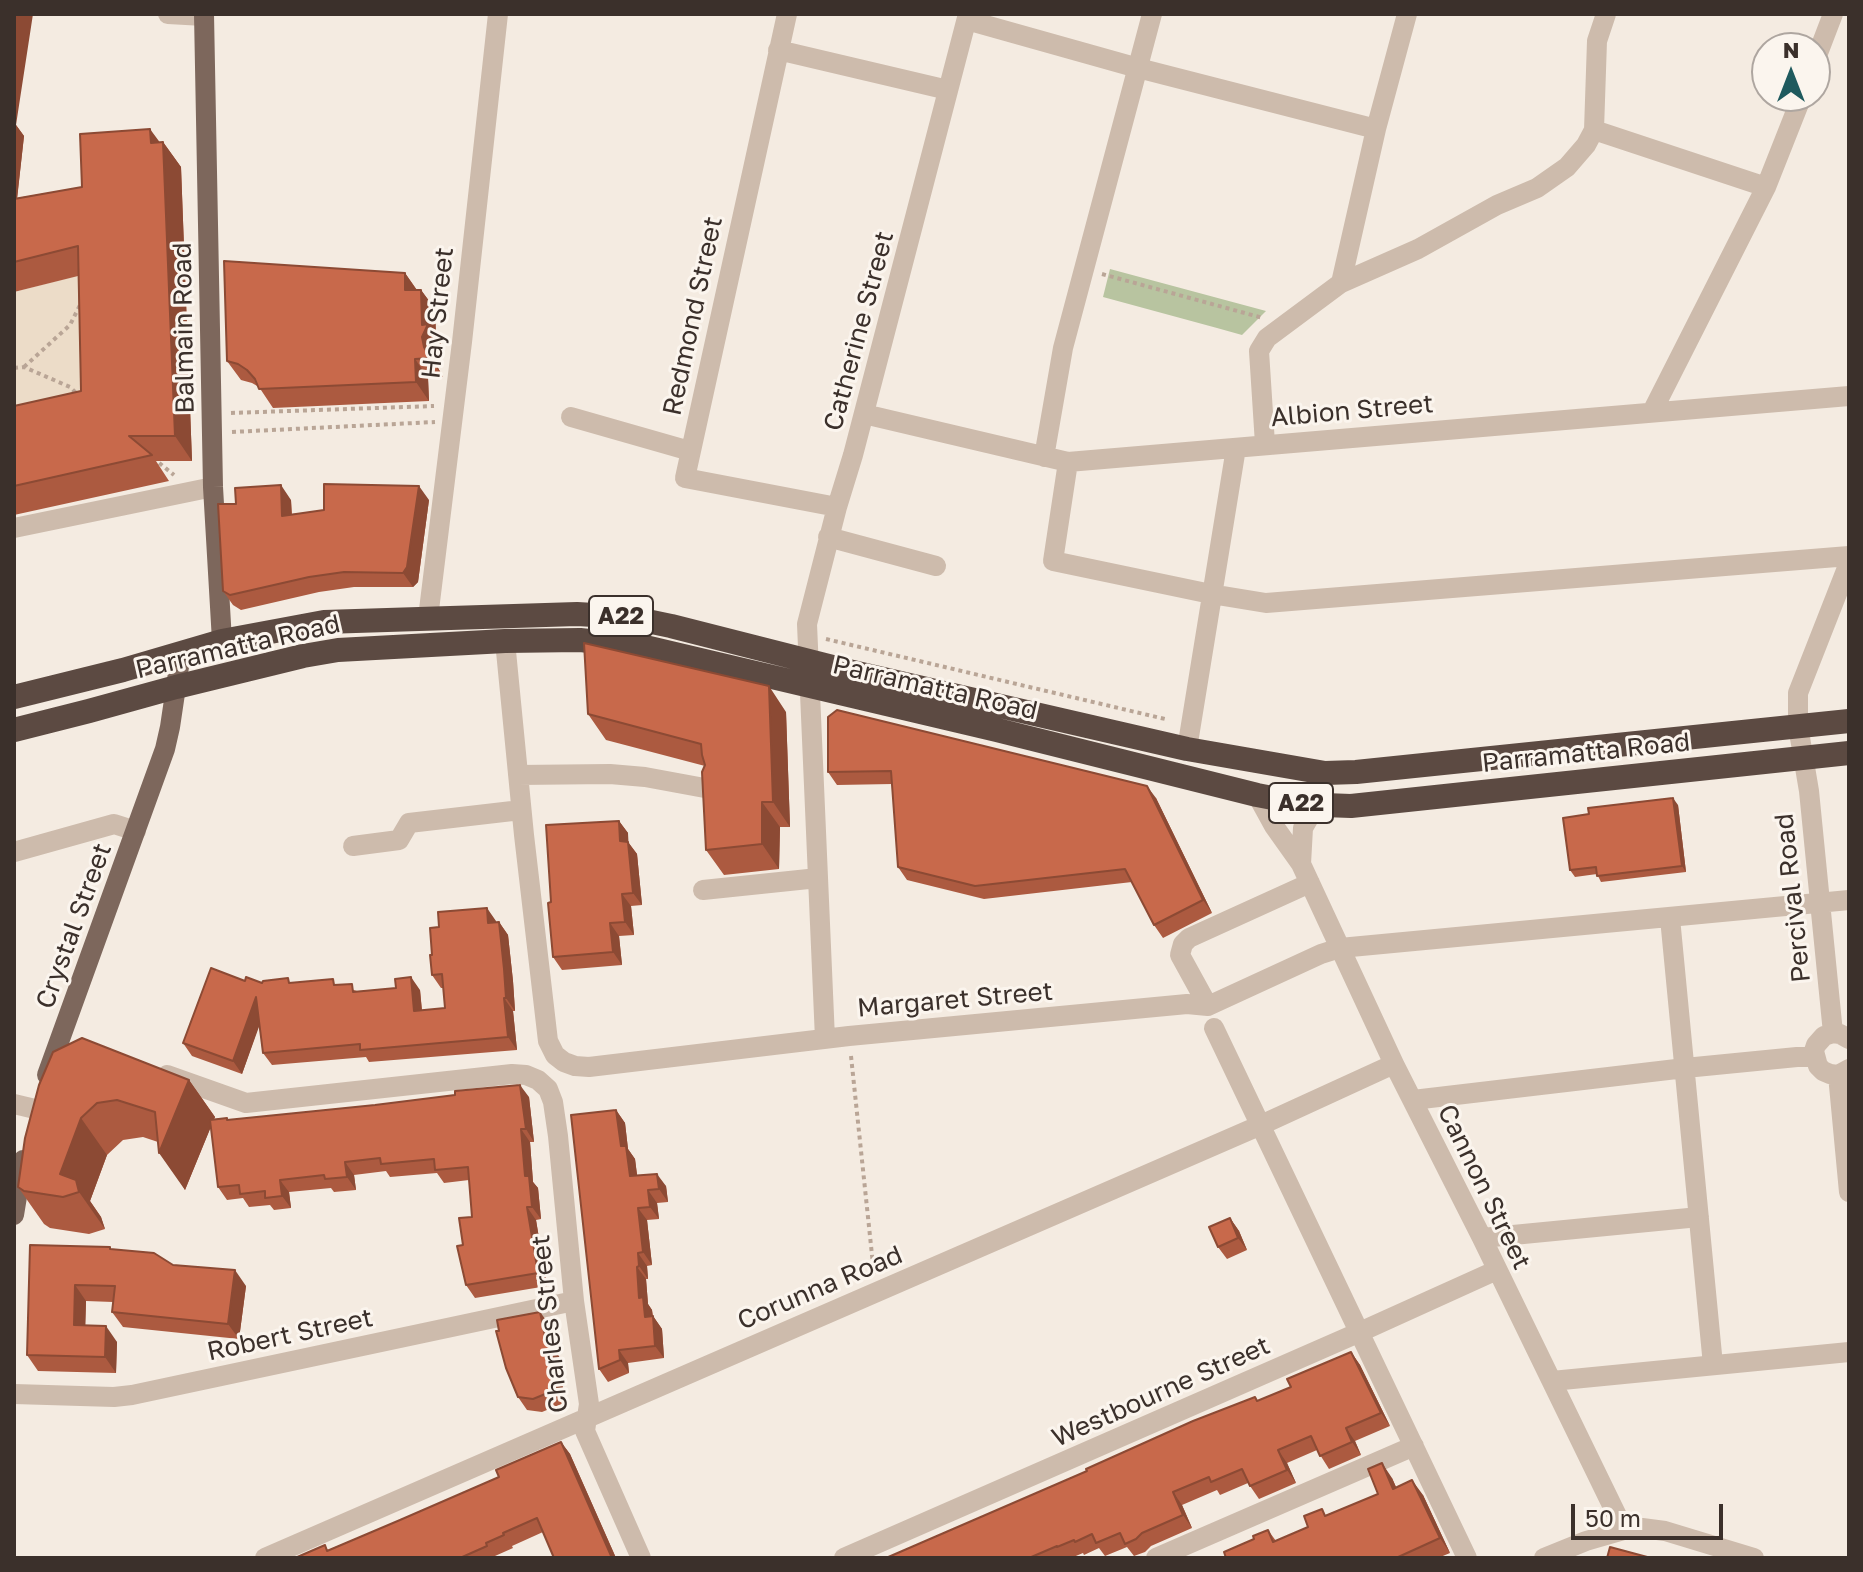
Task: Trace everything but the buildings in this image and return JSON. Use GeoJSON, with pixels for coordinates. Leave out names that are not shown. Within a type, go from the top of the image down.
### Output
{"type":"FeatureCollection","features":[{"type":"Feature","properties":{"kind":"highway","name":"Parramatta Road"},"geometry":{"type":"LineString","coordinates":[[14,697],[222,641],[324,622],[577,614],[628,617],[1187,749],[1325,773],[1849,721]]}},
{"type":"Feature","properties":{"kind":"highway","name":"Parramatta Road"},"geometry":{"type":"LineString","coordinates":[[14,730],[176,687],[338,650],[580,640],[645,647],[1257,795],[1324,805],[1351,806],[1849,753]]}},
{"type":"Feature","properties":{"kind":"main road","name":"Balmain Road"},"geometry":{"type":"LineString","coordinates":[[204,15],[212,414],[207,489],[222,641]]}},
{"type":"Feature","properties":{"kind":"main road","name":"Crystal Street"},"geometry":{"type":"LineString","coordinates":[[14,1215],[27,1117],[70,1041],[165,749],[181,653]]}},
{"type":"Feature","properties":{"kind":"street"},"geometry":{"type":"LineString","coordinates":[[168,14],[204,15]]}},
{"type":"Feature","properties":{"kind":"street","name":"Hay Street"},"geometry":{"type":"LineString","coordinates":[[428,618],[498,14]]}},
{"type":"Feature","properties":{"kind":"street","name":"Redmond Street"},"geometry":{"type":"LineString","coordinates":[[787,14],[685,478],[837,507]]}},
{"type":"Feature","properties":{"kind":"street"},"geometry":{"type":"LineString","coordinates":[[1044,457],[1063,348],[1152,14]]}},
{"type":"Feature","properties":{"kind":"street"},"geometry":{"type":"LineString","coordinates":[[1341,283],[1376,129],[1407,14]]}},
{"type":"Feature","properties":{"kind":"street"},"geometry":{"type":"LineString","coordinates":[[1265,444],[1259,351],[1267,338],[1341,283],[1418,249],[1497,205],[1537,188],[1567,167],[1586,145],[1594,130],[1597,41],[1606,14]]}},
{"type":"Feature","properties":{"kind":"street"},"geometry":{"type":"LineString","coordinates":[[967,17],[1138,68],[1376,129]]}},
{"type":"Feature","properties":{"kind":"street","name":"Catherine Street"},"geometry":{"type":"LineString","coordinates":[[825,1039],[807,624],[967,17]]}},
{"type":"Feature","properties":{"kind":"street"},"geometry":{"type":"LineString","coordinates":[[778,50],[948,90]]}},
{"type":"Feature","properties":{"kind":"street"},"geometry":{"type":"LineString","coordinates":[[1652,412],[1766,187],[1796,112]]}},
{"type":"Feature","properties":{"kind":"street"},"geometry":{"type":"LineString","coordinates":[[1594,130],[1766,187]]}},
{"type":"Feature","properties":{"kind":"street","name":"Albion Street"},"geometry":{"type":"LineString","coordinates":[[864,414],[1068,462],[1849,396]]}},
{"type":"Feature","properties":{"kind":"street"},"geometry":{"type":"LineString","coordinates":[[571,417],[690,451]]}},
{"type":"Feature","properties":{"kind":"street"},"geometry":{"type":"LineString","coordinates":[[1187,749],[1236,448]]}},
{"type":"Feature","properties":{"kind":"street"},"geometry":{"type":"LineString","coordinates":[[1068,462],[1053,561],[1266,603],[1849,556]]}},
{"type":"Feature","properties":{"kind":"street"},"geometry":{"type":"LineString","coordinates":[[14,528],[207,489]]}},
{"type":"Feature","properties":{"kind":"street"},"geometry":{"type":"LineString","coordinates":[[828,537],[936,566]]}},
{"type":"Feature","properties":{"kind":"street","name":"Percival Road"},"geometry":{"type":"LineString","coordinates":[[1841,1036],[1819,903],[1798,726],[1798,693],[1849,563]]}},
{"type":"Feature","properties":{"kind":"street"},"geometry":{"type":"LineString","coordinates":[[353,846],[399,840],[409,823],[521,810],[505,641]]}},
{"type":"Feature","properties":{"kind":"street"},"geometry":{"type":"LineString","coordinates":[[518,775],[610,774],[710,789]]}},
{"type":"Feature","properties":{"kind":"street","name":"Cannon Street"},"geometry":{"type":"LineString","coordinates":[[1257,795],[1305,874],[1394,1064],[1624,1530]]}},
{"type":"Feature","properties":{"kind":"street"},"geometry":{"type":"LineString","coordinates":[[1208,1006],[1180,955],[1183,944],[1305,874],[1303,828],[1310,816],[1324,805]]}},
{"type":"Feature","properties":{"kind":"street","name":"Margaret Street"},"geometry":{"type":"LineString","coordinates":[[521,810],[548,1041],[555,1055],[564,1062],[589,1067],[849,1036],[1187,1004],[1208,1006],[1340,948],[1849,900]]}},
{"type":"Feature","properties":{"kind":"street"},"geometry":{"type":"LineString","coordinates":[[14,852],[114,824],[136,831]]}},
{"type":"Feature","properties":{"kind":"street"},"geometry":{"type":"LineString","coordinates":[[703,890],[818,878]]}},
{"type":"Feature","properties":{"kind":"street"},"geometry":{"type":"LineString","coordinates":[[1670,918],[1713,1365]]}},
{"type":"Feature","properties":{"kind":"street"},"geometry":{"type":"LineString","coordinates":[[1214,1028],[1467,1558]]}},
{"type":"Feature","properties":{"kind":"street"},"geometry":{"type":"LineString","coordinates":[[1841,1036],[1824,1036],[1818,1041],[1814,1057],[1823,1071],[1830,1074],[1843,1072],[1849,1192]]}},
{"type":"Feature","properties":{"kind":"street"},"geometry":{"type":"LineString","coordinates":[[1413,1100],[1685,1068],[1814,1057]]}},
{"type":"Feature","properties":{"kind":"street","name":"Corunna Road"},"geometry":{"type":"LineString","coordinates":[[265,1558],[1261,1125],[1394,1064]]}},
{"type":"Feature","properties":{"kind":"street","name":"Charles Street"},"geometry":{"type":"LineString","coordinates":[[144,1067],[246,1103],[512,1074],[526,1075],[548,1089],[553,1102],[574,1301],[589,1404],[585,1431],[641,1558]]}},
{"type":"Feature","properties":{"kind":"street"},"geometry":{"type":"LineString","coordinates":[[1482,1238],[1699,1217]]}},
{"type":"Feature","properties":{"kind":"street","name":"Westbourne Street"},"geometry":{"type":"LineString","coordinates":[[844,1558],[1497,1270]]}},
{"type":"Feature","properties":{"kind":"street","name":"Robert Street"},"geometry":{"type":"LineString","coordinates":[[14,1394],[132,1395],[574,1301]]}},
{"type":"Feature","properties":{"kind":"street"},"geometry":{"type":"LineString","coordinates":[[1552,1381],[1849,1352]]}},
{"type":"Feature","properties":{"kind":"street"},"geometry":{"type":"LineString","coordinates":[[1156,1558],[1414,1446]]}},
{"type":"Feature","properties":{"kind":"street"},"geometry":{"type":"LineString","coordinates":[[1544,1558],[1586,1541],[1642,1528],[1665,1531],[1742,1556]]}},
{"type":"Feature","properties":{"kind":"path"},"geometry":{"type":"LineString","coordinates":[[1084,270],[1261,316],[1276,331]]}},
{"type":"Feature","properties":{"kind":"path"},"geometry":{"type":"LineString","coordinates":[[24,367],[70,325],[82,302]]}},
{"type":"Feature","properties":{"kind":"path"},"geometry":{"type":"LineString","coordinates":[[14,368],[24,367],[70,387],[87,403]]}},
{"type":"Feature","properties":{"kind":"path"},"geometry":{"type":"LineString","coordinates":[[212,414],[437,406]]}},
{"type":"Feature","properties":{"kind":"path"},"geometry":{"type":"LineString","coordinates":[[231,432],[452,421]]}},
{"type":"Feature","properties":{"kind":"path"},"geometry":{"type":"LineString","coordinates":[[150,455],[168,471],[207,489]]}},
{"type":"Feature","properties":{"kind":"path"},"geometry":{"type":"LineString","coordinates":[[829,639],[1165,719]]}},
{"type":"Feature","properties":{"kind":"path"},"geometry":{"type":"LineString","coordinates":[[849,1036],[876,1292]]}},
{"type":"Feature","properties":{"kind":"green space"},"geometry":{"type":"Polygon","coordinates":[[[1110,269],[1266,311],[1242,335],[1103,297],[1110,269]]]}},
{"type":"Feature","properties":{"kind":"shaded area"},"geometry":{"type":"Polygon","coordinates":[[[91,272],[98,404],[14,433],[14,292],[91,272]]]}}]}
